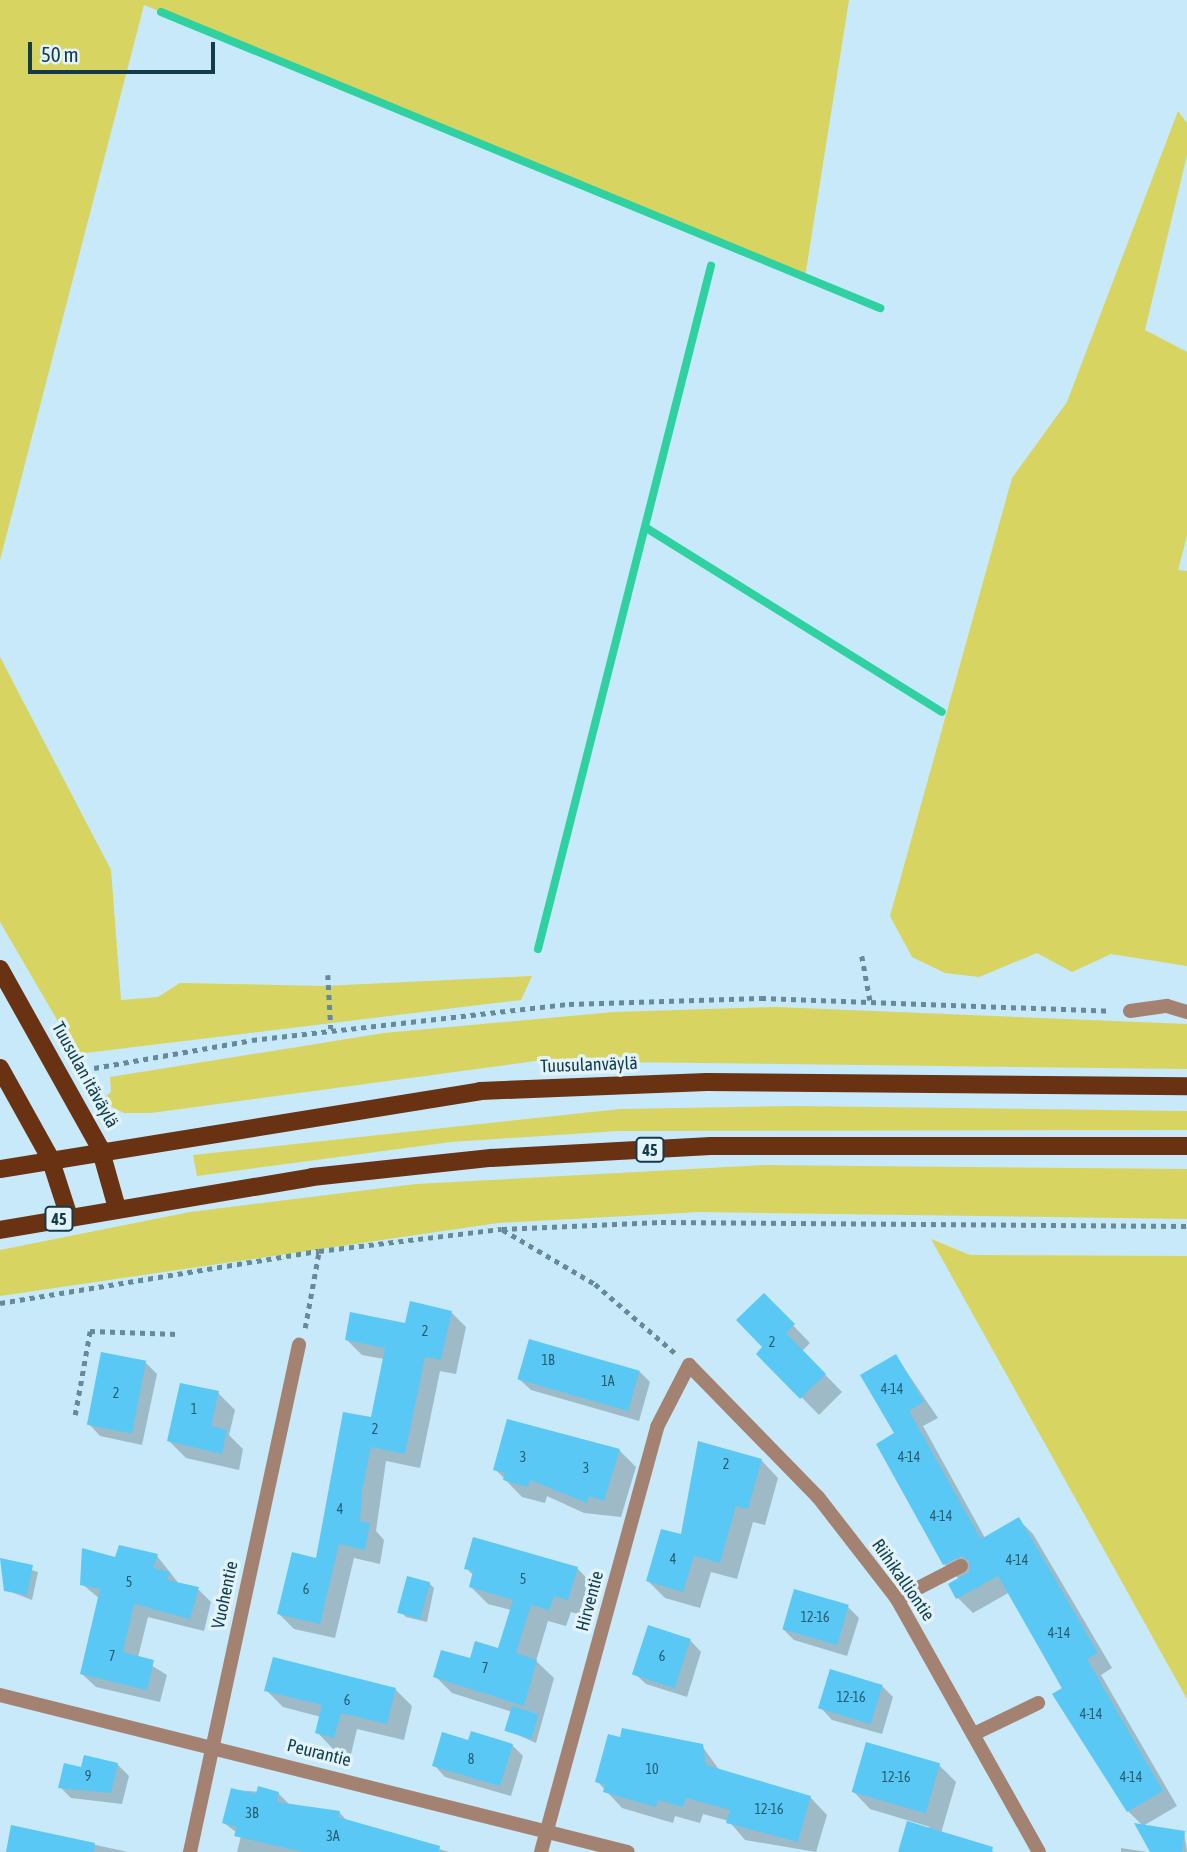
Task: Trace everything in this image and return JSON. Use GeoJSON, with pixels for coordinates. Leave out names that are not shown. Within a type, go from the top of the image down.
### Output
{"type":"FeatureCollection","features":[{"type":"Feature","properties":{"kind":"main road","name":"Tuusulan itäväylä"},"geometry":{"type":"LineString","coordinates":[[0,969],[100,1147],[117,1208]]}},
{"type":"Feature","properties":{"kind":"main road"},"geometry":{"type":"LineString","coordinates":[[0,1068],[50,1158],[69,1217]]}},
{"type":"Feature","properties":{"kind":"main road","name":"Tuusulanväylä"},"geometry":{"type":"LineString","coordinates":[[0,1169],[100,1147],[480,1091],[707,1082],[1187,1086]]}},
{"type":"Feature","properties":{"kind":"main road","name":"45"},"geometry":{"type":"LineString","coordinates":[[0,1230],[117,1208],[491,1158],[711,1146],[1187,1146]]}},
{"type":"Feature","properties":{"kind":"street"},"geometry":{"type":"LineString","coordinates":[[1130,1012],[1167,1006],[1187,1012]]}},
{"type":"Feature","properties":{"kind":"street","name":"Vuohentie"},"geometry":{"type":"LineString","coordinates":[[190,1852],[299,1345]]}},
{"type":"Feature","properties":{"kind":"street","name":"Riihikalliontie"},"geometry":{"type":"LineString","coordinates":[[689,1365],[818,1497],[897,1599],[976,1733],[1039,1852]]}},
{"type":"Feature","properties":{"kind":"street","name":"Hirventie"},"geometry":{"type":"LineString","coordinates":[[541,1852],[657,1427],[689,1365]]}},
{"type":"Feature","properties":{"kind":"street"},"geometry":{"type":"LineString","coordinates":[[897,1599],[961,1566]]}},
{"type":"Feature","properties":{"kind":"street","name":"Peurantie"},"geometry":{"type":"LineString","coordinates":[[0,1695],[214,1746],[628,1852]]}},
{"type":"Feature","properties":{"kind":"street"},"geometry":{"type":"LineString","coordinates":[[976,1733],[1038,1703]]}},
{"type":"Feature","properties":{"kind":"path"},"geometry":{"type":"LineString","coordinates":[[862,956],[870,1000]]}},
{"type":"Feature","properties":{"kind":"path"},"geometry":{"type":"LineString","coordinates":[[328,975],[331,1030]]}},
{"type":"Feature","properties":{"kind":"path"},"geometry":{"type":"LineString","coordinates":[[94,1068],[331,1030],[569,1004],[870,1000],[1130,1012]]}},
{"type":"Feature","properties":{"kind":"path"},"geometry":{"type":"LineString","coordinates":[[0,1303],[319,1251],[502,1229],[661,1222],[1187,1226]]}},
{"type":"Feature","properties":{"kind":"path"},"geometry":{"type":"LineString","coordinates":[[502,1229],[595,1284],[689,1365]]}},
{"type":"Feature","properties":{"kind":"path"},"geometry":{"type":"LineString","coordinates":[[299,1345],[319,1251]]}},
{"type":"Feature","properties":{"kind":"path"},"geometry":{"type":"LineString","coordinates":[[75,1415],[90,1331],[178,1334]]}},
{"type":"Feature","properties":{"kind":"shaded area"},"geometry":{"type":"Polygon","coordinates":[[[0,0],[849,0],[805,277],[144,5],[0,560],[0,0]]]}},
{"type":"Feature","properties":{"kind":"shaded area"},"geometry":{"type":"Polygon","coordinates":[[[1178,111],[1187,123],[1187,155],[1145,330],[1187,352],[1187,536],[1178,570],[1187,571],[1187,966],[1111,954],[1072,972],[1037,953],[979,977],[945,973],[912,957],[890,916],[1012,478],[1067,402],[1178,111]]]}},
{"type":"Feature","properties":{"kind":"shaded area"},"geometry":{"type":"Polygon","coordinates":[[[0,657],[111,870],[121,1000],[158,997],[180,983],[324,986],[532,976],[521,1000],[77,1054],[0,922],[0,657]]]}},
{"type":"Feature","properties":{"kind":"shaded area"},"geometry":{"type":"Polygon","coordinates":[[[776,1007],[1187,1024],[1187,1069],[535,1061],[151,1113],[124,1113],[100,1101],[111,1092],[110,1077],[384,1033],[614,1012],[776,1007]]]}},
{"type":"Feature","properties":{"kind":"shaded area"},"geometry":{"type":"Polygon","coordinates":[[[795,1106],[1187,1111],[1187,1130],[618,1131],[451,1142],[197,1176],[193,1155],[620,1109],[795,1106]]]}},
{"type":"Feature","properties":{"kind":"shaded area"},"geometry":{"type":"Polygon","coordinates":[[[765,1165],[1187,1169],[1187,1219],[700,1212],[498,1223],[0,1296],[0,1250],[190,1212],[416,1184],[765,1165]]]}},
{"type":"Feature","properties":{"kind":"shaded area"},"geometry":{"type":"Polygon","coordinates":[[[931,1239],[970,1255],[1187,1256],[1187,1699],[931,1239]]]}},
{"type":"Feature","properties":{"kind":"building"},"geometry":{"type":"Polygon","coordinates":[[[764,1293],[795,1324],[786,1333],[826,1374],[800,1399],[756,1354],[762,1347],[736,1320],[764,1293]]]}},
{"type":"Feature","properties":{"kind":"building"},"geometry":{"type":"Polygon","coordinates":[[[410,1301],[452,1311],[441,1360],[425,1357],[405,1454],[371,1447],[362,1491],[360,1521],[370,1523],[365,1550],[339,1544],[320,1624],[277,1614],[292,1552],[316,1558],[343,1412],[371,1417],[385,1348],[345,1340],[350,1312],[405,1323],[410,1301]]]}},
{"type":"Feature","properties":{"kind":"building"},"geometry":{"type":"Polygon","coordinates":[[[529,1339],[640,1371],[628,1411],[517,1379],[529,1339]]]}},
{"type":"Feature","properties":{"kind":"building"},"geometry":{"type":"Polygon","coordinates":[[[101,1352],[146,1361],[132,1433],[87,1425],[101,1352]]]}},
{"type":"Feature","properties":{"kind":"building"},"geometry":{"type":"Polygon","coordinates":[[[896,1354],[924,1402],[909,1411],[981,1539],[1019,1517],[1098,1653],[1087,1659],[1163,1791],[1127,1812],[1052,1694],[1062,1688],[998,1576],[956,1599],[948,1584],[969,1572],[969,1561],[961,1556],[943,1565],[876,1444],[894,1433],[860,1375],[896,1354]]]}},
{"type":"Feature","properties":{"kind":"building"},"geometry":{"type":"Polygon","coordinates":[[[180,1383],[219,1391],[211,1426],[227,1430],[222,1454],[167,1441],[180,1383]]]}},
{"type":"Feature","properties":{"kind":"building"},"geometry":{"type":"Polygon","coordinates":[[[507,1419],[620,1449],[604,1501],[589,1496],[587,1503],[530,1480],[528,1487],[503,1480],[505,1473],[493,1470],[507,1419]]]}},
{"type":"Feature","properties":{"kind":"building"},"geometry":{"type":"Polygon","coordinates":[[[698,1441],[762,1459],[748,1509],[736,1506],[720,1563],[694,1556],[683,1592],[646,1581],[661,1529],[681,1534],[698,1441]]]}},
{"type":"Feature","properties":{"kind":"building"},"geometry":{"type":"Polygon","coordinates":[[[473,1537],[578,1567],[568,1600],[554,1596],[549,1610],[531,1605],[516,1653],[537,1660],[524,1706],[433,1677],[441,1650],[470,1658],[475,1641],[498,1648],[513,1600],[469,1587],[473,1571],[464,1569],[473,1537]]]}},
{"type":"Feature","properties":{"kind":"building"},"geometry":{"type":"Polygon","coordinates":[[[119,1545],[158,1554],[153,1568],[170,1572],[167,1580],[199,1587],[190,1619],[134,1604],[123,1652],[154,1660],[147,1690],[80,1674],[100,1589],[80,1585],[82,1548],[115,1557],[119,1545]]]}},
{"type":"Feature","properties":{"kind":"building"},"geometry":{"type":"Polygon","coordinates":[[[0,1558],[33,1565],[27,1595],[4,1591],[0,1558]]]}},
{"type":"Feature","properties":{"kind":"building"},"geometry":{"type":"Polygon","coordinates":[[[407,1576],[430,1582],[420,1619],[397,1613],[407,1576]]]}},
{"type":"Feature","properties":{"kind":"building"},"geometry":{"type":"Polygon","coordinates":[[[794,1589],[849,1605],[837,1645],[782,1629],[794,1589]]]}},
{"type":"Feature","properties":{"kind":"building"},"geometry":{"type":"Polygon","coordinates":[[[648,1625],[691,1639],[675,1688],[632,1674],[648,1625]]]}},
{"type":"Feature","properties":{"kind":"building"},"geometry":{"type":"Polygon","coordinates":[[[273,1657],[396,1688],[387,1724],[341,1713],[334,1738],[315,1733],[322,1705],[264,1691],[273,1657]]]}},
{"type":"Feature","properties":{"kind":"building"},"geometry":{"type":"Polygon","coordinates":[[[830,1669],[883,1685],[871,1724],[818,1708],[830,1669]]]}},
{"type":"Feature","properties":{"kind":"building"},"geometry":{"type":"Polygon","coordinates":[[[512,1706],[539,1714],[531,1739],[504,1731],[512,1706]]]}},
{"type":"Feature","properties":{"kind":"building"},"geometry":{"type":"Polygon","coordinates":[[[622,1728],[703,1744],[706,1765],[811,1796],[798,1842],[726,1823],[730,1810],[686,1798],[683,1807],[658,1800],[656,1807],[603,1792],[605,1785],[595,1782],[608,1734],[620,1737],[622,1728]]]}},
{"type":"Feature","properties":{"kind":"building"},"geometry":{"type":"Polygon","coordinates":[[[471,1731],[513,1744],[500,1786],[432,1766],[442,1732],[468,1740],[471,1731]]]}},
{"type":"Feature","properties":{"kind":"building"},"geometry":{"type":"Polygon","coordinates":[[[866,1742],[940,1763],[926,1813],[852,1792],[866,1742]]]}},
{"type":"Feature","properties":{"kind":"building"},"geometry":{"type":"Polygon","coordinates":[[[84,1755],[118,1763],[111,1793],[58,1788],[64,1763],[81,1767],[84,1755]]]}},
{"type":"Feature","properties":{"kind":"building"},"geometry":{"type":"Polygon","coordinates":[[[258,1786],[279,1792],[277,1802],[340,1811],[338,1817],[440,1846],[439,1852],[303,1852],[234,1836],[237,1827],[222,1823],[231,1788],[256,1794],[258,1786]]]}},
{"type":"Feature","properties":{"kind":"building"},"geometry":{"type":"Polygon","coordinates":[[[907,1821],[993,1847],[992,1852],[898,1852],[907,1821]]]}},
{"type":"Feature","properties":{"kind":"building"},"geometry":{"type":"Polygon","coordinates":[[[1134,1823],[1185,1831],[1182,1852],[1150,1852],[1134,1823]]]}},
{"type":"Feature","properties":{"kind":"building"},"geometry":{"type":"Polygon","coordinates":[[[11,1825],[95,1843],[94,1852],[6,1852],[11,1825]]]}},
{"type":"Feature","properties":{"kind":"waterway"},"geometry":{"type":"LineString","coordinates":[[161,12],[880,308]]}},
{"type":"Feature","properties":{"kind":"waterway"},"geometry":{"type":"LineString","coordinates":[[538,949],[711,266]]}},
{"type":"Feature","properties":{"kind":"waterway"},"geometry":{"type":"LineString","coordinates":[[648,529],[942,712]]}}]}
